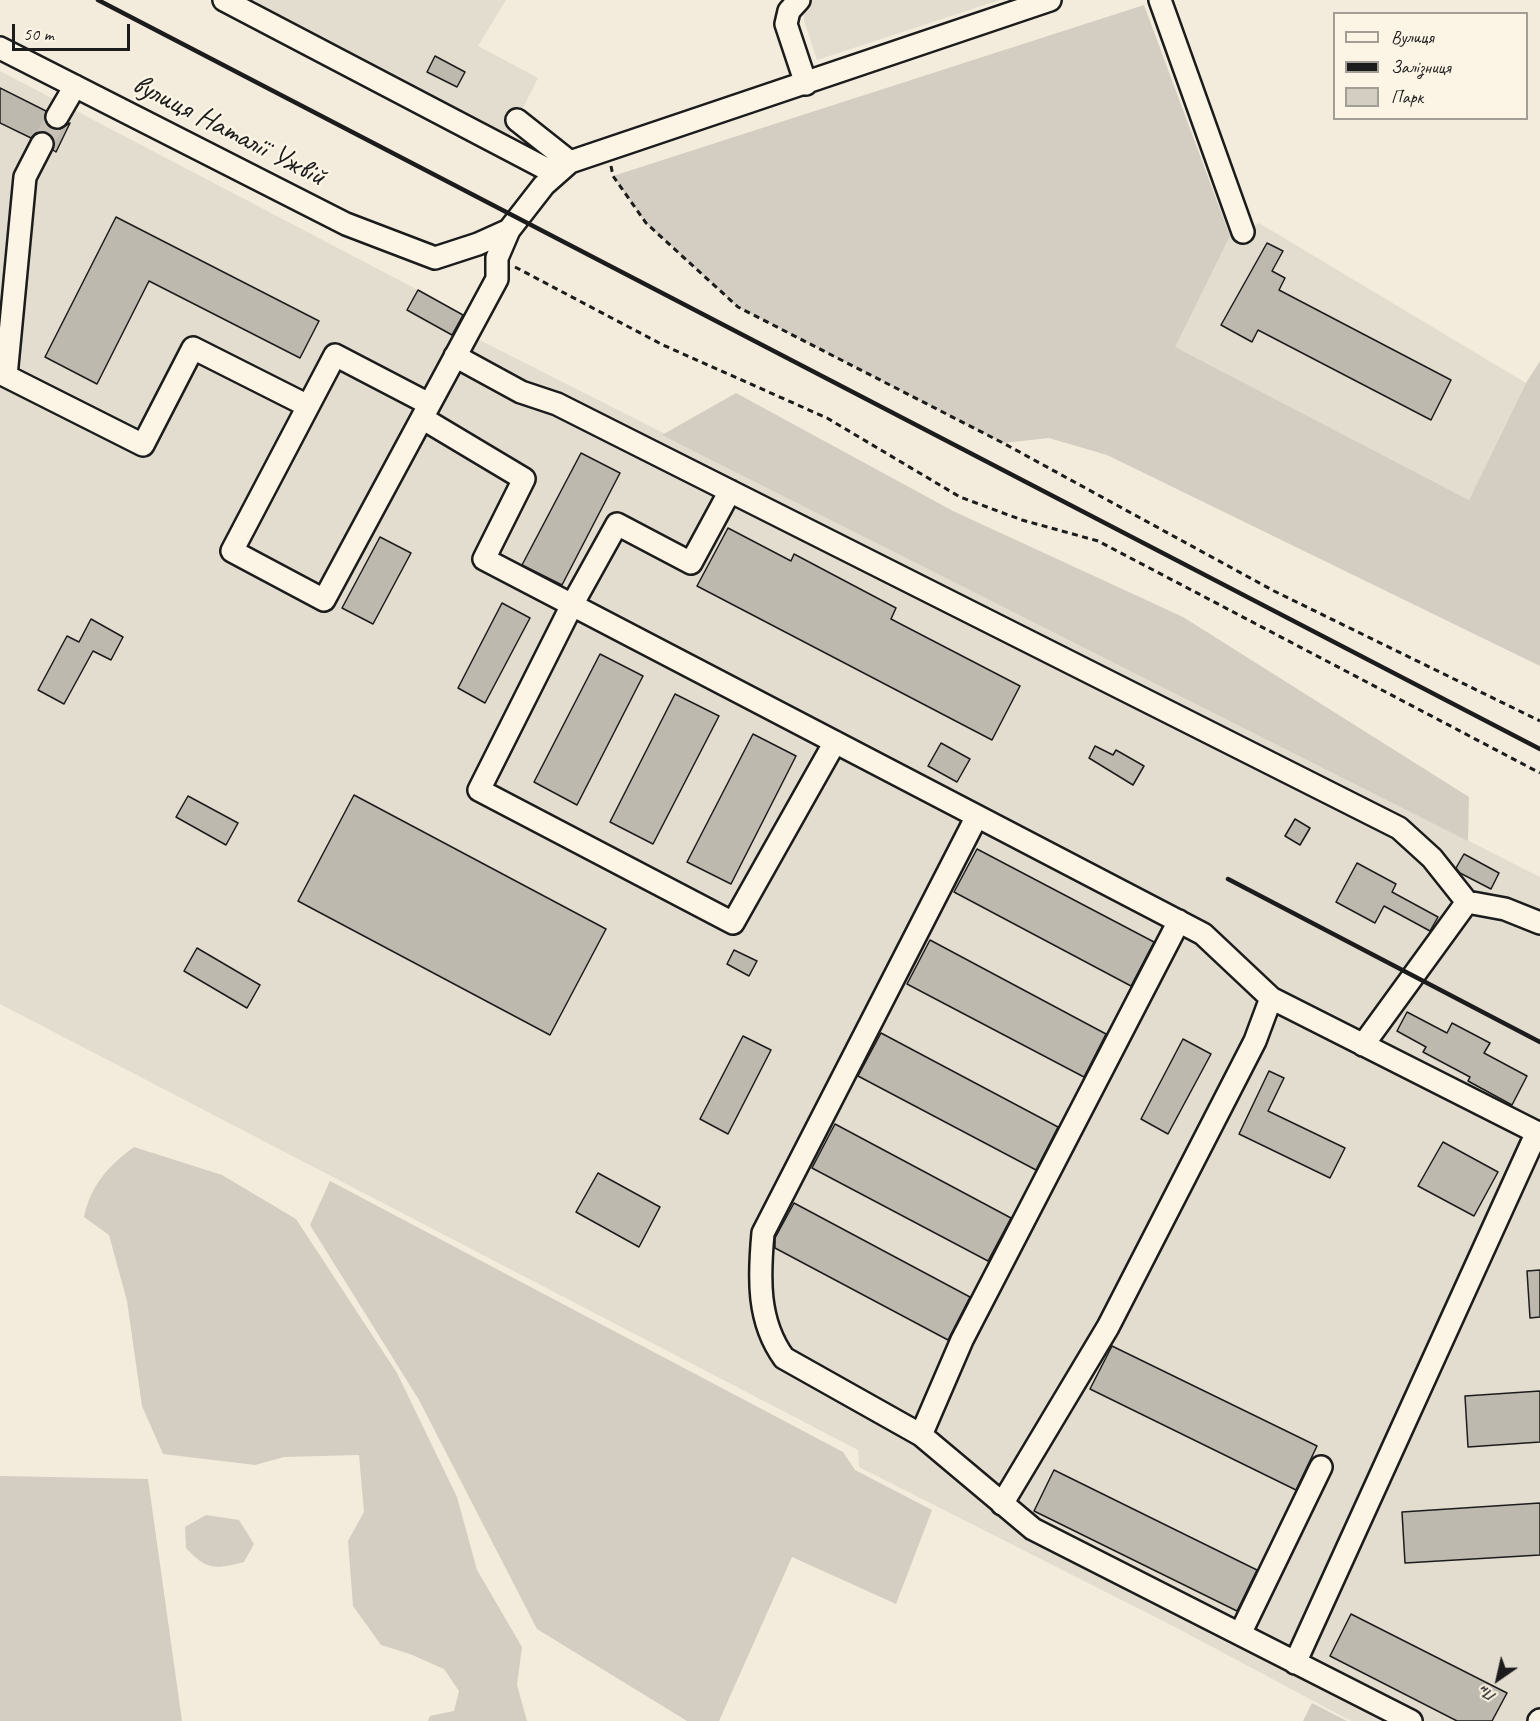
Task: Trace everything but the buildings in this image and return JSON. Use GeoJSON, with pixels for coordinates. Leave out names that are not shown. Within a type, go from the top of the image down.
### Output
{"type":"FeatureCollection","features":[{"type":"Feature","properties":{"kind":"street"},"geometry":{"type":"LineString","coordinates":[[224,0],[563,168]]}},
{"type":"Feature","properties":{"kind":"street"},"geometry":{"type":"LineString","coordinates":[[799,0],[789,11],[786,24],[806,84]]}},
{"type":"Feature","properties":{"kind":"street"},"geometry":{"type":"LineString","coordinates":[[1050,0],[563,168],[544,185],[509,230],[497,258],[501,281],[455,356],[426,411],[324,600],[232,551],[335,355],[426,411],[525,478],[484,559],[1203,934],[1270,998],[1539,1133],[1295,1663]]}},
{"type":"Feature","properties":{"kind":"street"},"geometry":{"type":"LineString","coordinates":[[1161,0],[1243,232]]}},
{"type":"Feature","properties":{"kind":"street","name":"вулиця Наталії Ужвій"},"geometry":{"type":"LineString","coordinates":[[0,48],[346,224],[435,258],[478,244],[509,230]]}},
{"type":"Feature","properties":{"kind":"street"},"geometry":{"type":"LineString","coordinates":[[57,117],[75,86]]}},
{"type":"Feature","properties":{"kind":"street"},"geometry":{"type":"LineString","coordinates":[[517,120],[563,168]]}},
{"type":"Feature","properties":{"kind":"street"},"geometry":{"type":"LineString","coordinates":[[42,144],[26,177],[6,376],[143,445],[193,348],[308,406]]}},
{"type":"Feature","properties":{"kind":"street"},"geometry":{"type":"LineString","coordinates":[[455,356],[521,392],[556,404],[1399,828],[1432,858],[1467,902],[1504,909],[1540,923]]}},
{"type":"Feature","properties":{"kind":"street"},"geometry":{"type":"LineString","coordinates":[[730,491],[692,563],[617,524],[572,605],[478,790],[733,923],[835,742]]}},
{"type":"Feature","properties":{"kind":"street"},"geometry":{"type":"LineString","coordinates":[[977,816],[763,1233],[760,1273],[764,1317],[773,1342],[784,1358],[921,1435],[1033,1529],[1411,1721]]}},
{"type":"Feature","properties":{"kind":"street"},"geometry":{"type":"LineString","coordinates":[[1363,1045],[1467,902]]}},
{"type":"Feature","properties":{"kind":"street"},"geometry":{"type":"LineString","coordinates":[[921,1435],[962,1340],[1179,921]]}},
{"type":"Feature","properties":{"kind":"street"},"geometry":{"type":"LineString","coordinates":[[1002,1504],[1108,1327],[1256,1041],[1270,998]]}},
{"type":"Feature","properties":{"kind":"street"},"geometry":{"type":"LineString","coordinates":[[1240,1634],[1321,1467]]}},
{"type":"Feature","properties":{"kind":"path"},"geometry":{"type":"LineString","coordinates":[[613,176],[646,223],[738,307],[1003,444],[1274,591],[1540,721]]}},
{"type":"Feature","properties":{"kind":"path"},"geometry":{"type":"LineString","coordinates":[[497,258],[663,345],[827,418],[960,497],[1022,520],[1098,541],[1540,773]]}},
{"type":"Feature","properties":{"kind":"shaded area"},"geometry":{"type":"Polygon","coordinates":[[[254,0],[506,0],[478,46],[538,78],[508,138],[255,9],[258,3],[254,0]]]}},
{"type":"Feature","properties":{"kind":"shaded area"},"geometry":{"type":"Polygon","coordinates":[[[804,0],[1000,0],[817,60],[804,20],[804,0]]]}},
{"type":"Feature","properties":{"kind":"shaded area"},"geometry":{"type":"Polygon","coordinates":[[[0,71],[418,290],[456,328],[1540,877],[1540,1721],[1351,1721],[1173,1626],[859,1467],[858,1450],[0,1004],[0,71]]]}},
{"type":"Feature","properties":{"kind":"shaded area"},"geometry":{"type":"Polygon","coordinates":[[[1259,223],[1526,383],[1469,500],[1174,347],[1230,236],[1259,223]]]}},
{"type":"Feature","properties":{"kind":"green space"},"geometry":{"type":"Polygon","coordinates":[[[1144,5],[1230,236],[1175,347],[1469,500],[1526,383],[1540,361],[1540,666],[1107,455],[1049,438],[1003,443],[738,307],[646,223],[613,176],[1144,5]]]}},
{"type":"Feature","properties":{"kind":"green space"},"geometry":{"type":"Polygon","coordinates":[[[736,393],[953,511],[1183,617],[1469,797],[1468,841],[662,435],[736,393]]]}},
{"type":"Feature","properties":{"kind":"green space"},"geometry":{"type":"Polygon","coordinates":[[[134,1147],[222,1175],[296,1219],[397,1373],[457,1497],[477,1570],[522,1647],[517,1685],[527,1721],[428,1721],[430,1716],[454,1711],[459,1691],[444,1669],[410,1654],[381,1645],[353,1606],[348,1541],[364,1512],[359,1455],[284,1457],[255,1465],[163,1454],[142,1406],[127,1301],[109,1235],[84,1217],[91,1195],[102,1177],[116,1161],[134,1147]]]}},
{"type":"Feature","properties":{"kind":"green space"},"geometry":{"type":"Polygon","coordinates":[[[330,1181],[843,1452],[855,1470],[932,1510],[896,1604],[792,1557],[719,1721],[687,1721],[537,1629],[419,1400],[310,1225],[330,1181]]]}},
{"type":"Feature","properties":{"kind":"green space"},"geometry":{"type":"Polygon","coordinates":[[[0,1476],[148,1479],[182,1721],[0,1721],[0,1476]]]}},
{"type":"Feature","properties":{"kind":"green space"},"geometry":{"type":"Polygon","coordinates":[[[206,1515],[239,1520],[254,1544],[244,1562],[212,1566],[200,1561],[186,1548],[185,1527],[206,1515]]]}},
{"type":"Feature","properties":{"kind":"green space"},"geometry":{"type":"Polygon","coordinates":[[[1312,1703],[1347,1721],[1303,1721],[1312,1703]]]}},
{"type":"Feature","properties":{"kind":"tunnel"},"geometry":{"type":"LineString","coordinates":[[42,144],[57,117]]}},
{"type":"Feature","properties":{"kind":"railway"},"geometry":{"type":"LineString","coordinates":[[98,0],[1540,749]]}},
{"type":"Feature","properties":{"kind":"railway"},"geometry":{"type":"LineString","coordinates":[[1228,879],[1540,1042]]}}]}
